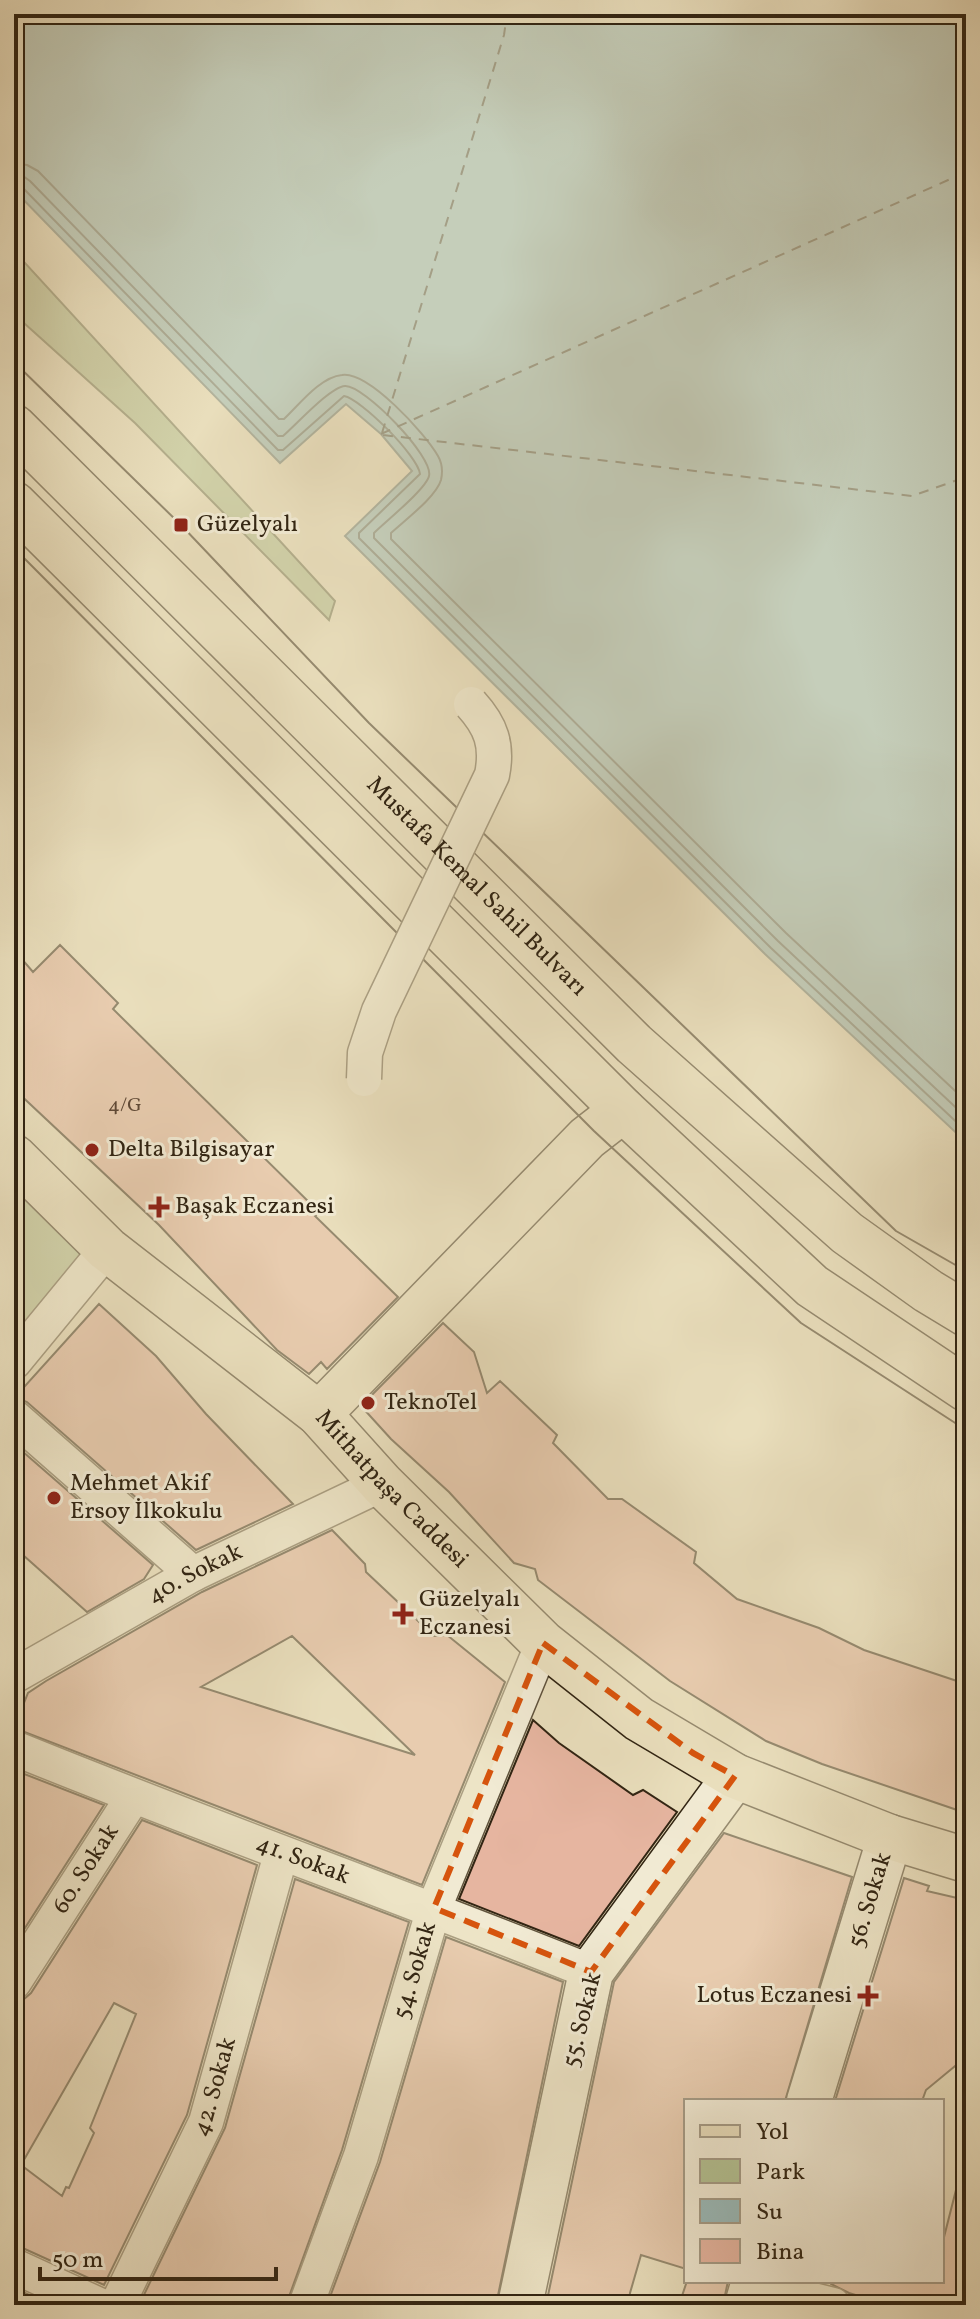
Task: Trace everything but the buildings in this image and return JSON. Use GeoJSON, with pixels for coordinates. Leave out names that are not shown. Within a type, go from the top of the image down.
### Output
{"type":"FeatureCollection","features":[{"type":"Feature","properties":{"kind":"main road","name":"Mustafa Kemal Sahil Bulvarı"},"geometry":{"type":"LineString","coordinates":[[14,427],[634,1044],[847,1233],[966,1314]]}},
{"type":"Feature","properties":{"kind":"main road"},"geometry":{"type":"LineString","coordinates":[[14,504],[623,1110],[812,1286],[966,1389]]}},
{"type":"Feature","properties":{"kind":"main road"},"geometry":{"type":"LineString","coordinates":[[319,1414],[587,1138],[623,1110]]}},
{"type":"Feature","properties":{"kind":"main road","name":"Mithatpaşa Caddesi"},"geometry":{"type":"LineString","coordinates":[[14,1157],[107,1249],[319,1414],[382,1484],[543,1643],[639,1719],[735,1776],[890,1837],[966,1860]]}},
{"type":"Feature","properties":{"kind":"street"},"geometry":{"type":"LineString","coordinates":[[364,1079],[367,1045],[379,1011],[492,775],[494,740],[484,718],[471,704]]}},
{"type":"Feature","properties":{"kind":"street"},"geometry":{"type":"LineString","coordinates":[[14,1362],[107,1249]]}},
{"type":"Feature","properties":{"kind":"street"},"geometry":{"type":"LineString","coordinates":[[14,1417],[193,1574]]}},
{"type":"Feature","properties":{"kind":"street","name":"40. Sokak"},"geometry":{"type":"LineString","coordinates":[[14,1676],[193,1574],[382,1484]]}},
{"type":"Feature","properties":{"kind":"street","name":"54. Sokak"},"geometry":{"type":"LineString","coordinates":[[306,2305],[361,2156],[434,1908],[543,1643]]}},
{"type":"Feature","properties":{"kind":"street","name":"41. Sokak"},"geometry":{"type":"LineString","coordinates":[[14,1748],[281,1854],[434,1908],[591,1972]]}},
{"type":"Feature","properties":{"kind":"street","name":"55. Sokak"},"geometry":{"type":"LineString","coordinates":[[520,2305],[591,1972],[735,1776]]}},
{"type":"Feature","properties":{"kind":"street","name":"60. Sokak"},"geometry":{"type":"LineString","coordinates":[[14,1982],[133,1797]]}},
{"type":"Feature","properties":{"kind":"street","name":"56. Sokak"},"geometry":{"type":"LineString","coordinates":[[810,2099],[890,1837]]}},
{"type":"Feature","properties":{"kind":"street","name":"42. Sokak"},"geometry":{"type":"LineString","coordinates":[[117,2305],[206,2122],[281,1854]]}},
{"type":"Feature","properties":{"kind":"street"},"geometry":{"type":"LineString","coordinates":[[14,2266],[99,2305]]}},
{"type":"Feature","properties":{"kind":"street"},"geometry":{"type":"LineString","coordinates":[[752,2290],[833,2305]]}},
{"type":"Feature","properties":{"kind":"highlighted area"},"geometry":{"type":"Polygon","coordinates":[[[543,1643],[693,1753],[735,1776],[591,1972],[434,1908],[543,1643]]]}},
{"type":"Feature","properties":{"kind":"green space"},"geometry":{"type":"Polygon","coordinates":[[[14,251],[335,601],[329,620],[135,423],[14,314],[14,251]]]}},
{"type":"Feature","properties":{"kind":"green space"},"geometry":{"type":"Polygon","coordinates":[[[14,1175],[94,1253],[14,1351],[14,1175]]]}},
{"type":"Feature","properties":{"kind":"water"},"geometry":{"type":"Polygon","coordinates":[[[14,14],[966,14],[966,1142],[765,954],[345,536],[412,471],[381,434],[346,404],[280,463],[14,190],[14,14]]]}},
{"type":"Feature","properties":{"kind":"ferry route"},"geometry":{"type":"LineString","coordinates":[[382,433],[504,35],[507,14]]}},
{"type":"Feature","properties":{"kind":"ferry route"},"geometry":{"type":"LineString","coordinates":[[381,434],[966,172]]}},
{"type":"Feature","properties":{"kind":"ferry route"},"geometry":{"type":"LineString","coordinates":[[383,435],[912,496],[966,477]]}},
{"type":"Feature","properties":{"kind":"tram line"},"geometry":{"type":"LineString","coordinates":[[14,362],[181,525],[369,723],[896,1231],[966,1271]]}},
{"type":"Feature","properties":{"kind":"tram line"},"geometry":{"type":"LineString","coordinates":[[14,548],[594,1131],[801,1323],[966,1430]]}},
{"type":"Feature","properties":{"kind":"place","name":"Güzelyalı"},"geometry":{"type":"Point","coordinates":[181,525]}},
{"type":"Feature","properties":{"kind":"place","name":"Delta Bilgisayar"},"geometry":{"type":"Point","coordinates":[92,1150]}},
{"type":"Feature","properties":{"kind":"place","name":"Başak Eczanesi"},"geometry":{"type":"Point","coordinates":[159,1207]}},
{"type":"Feature","properties":{"kind":"place","name":"TeknoTel"},"geometry":{"type":"Point","coordinates":[368,1403]}},
{"type":"Feature","properties":{"kind":"place","name":"Mehmet Akif Ersoy İlkokulu"},"geometry":{"type":"Point","coordinates":[54,1498]}},
{"type":"Feature","properties":{"kind":"place","name":"Güzelyalı Eczanesi"},"geometry":{"type":"Point","coordinates":[403,1614]}},
{"type":"Feature","properties":{"kind":"place","name":"Lotus Eczanesi"},"geometry":{"type":"Point","coordinates":[868,1996]}}]}
